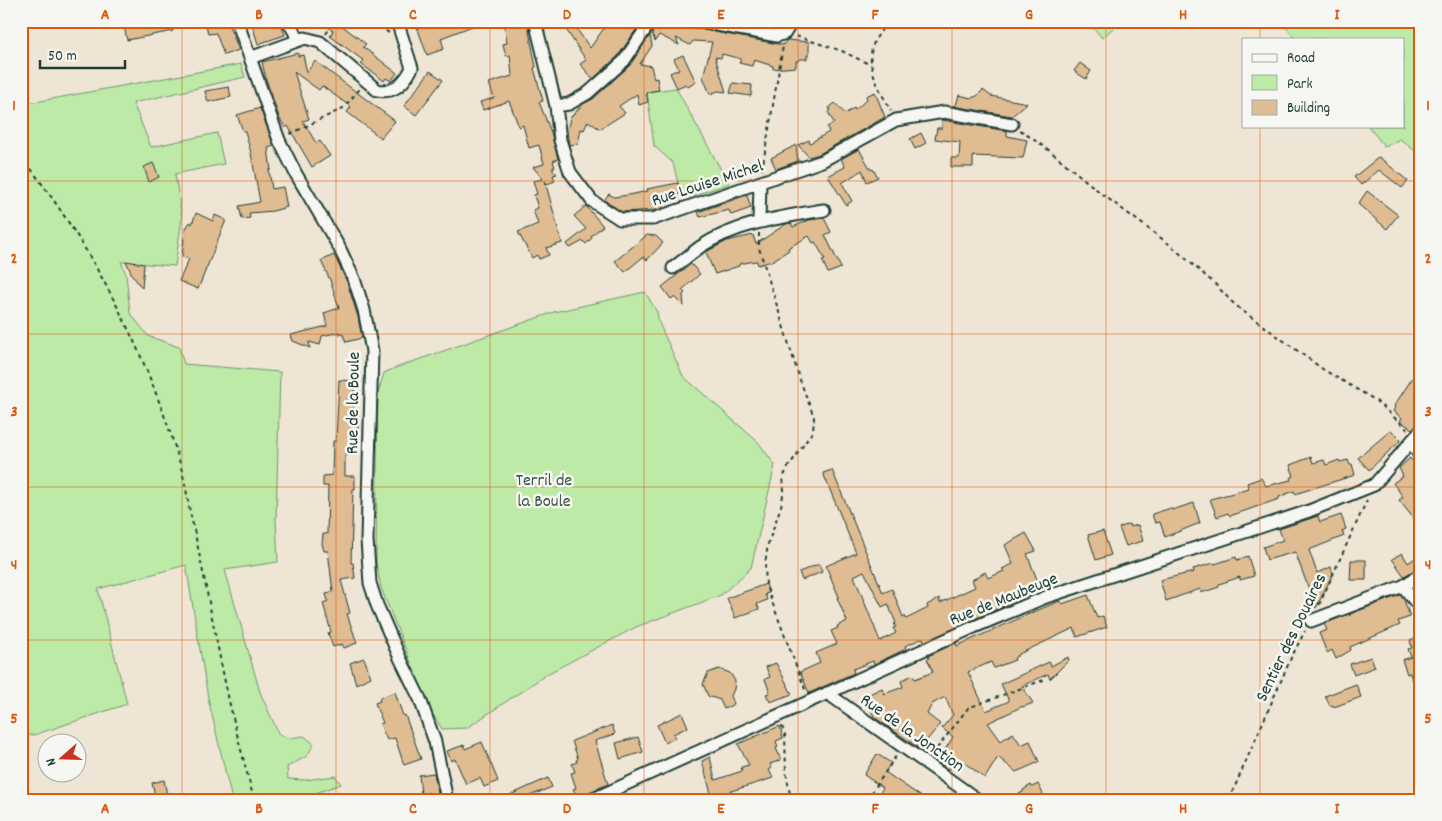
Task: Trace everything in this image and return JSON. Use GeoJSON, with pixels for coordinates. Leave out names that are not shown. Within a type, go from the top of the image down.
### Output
{"type":"FeatureCollection","features":[{"type":"Feature","properties":{"kind":"street","name":"Rue de la Boule"},"geometry":{"type":"LineString","coordinates":[[237,21],[279,140],[296,174],[339,247],[354,279],[364,310],[372,351],[366,540],[370,583],[393,644],[420,699],[436,742],[447,800]]}},
{"type":"Feature","properties":{"kind":"street"},"geometry":{"type":"LineString","coordinates":[[288,21],[299,40]]}},
{"type":"Feature","properties":{"kind":"street"},"geometry":{"type":"LineString","coordinates":[[250,58],[305,38],[320,42],[365,81],[377,90],[385,92],[393,89],[408,76],[412,68],[397,21]]}},
{"type":"Feature","properties":{"kind":"street","name":"Rue Louise Michel"},"geometry":{"type":"LineString","coordinates":[[535,21],[556,106],[560,140],[570,172],[592,201],[620,218],[653,219],[822,161],[896,120],[944,112],[1012,124]]}},
{"type":"Feature","properties":{"kind":"street"},"geometry":{"type":"LineString","coordinates":[[556,106],[569,104],[588,93],[610,74],[624,61],[651,21]]}},
{"type":"Feature","properties":{"kind":"street"},"geometry":{"type":"LineString","coordinates":[[695,21],[777,36],[785,33],[792,21]]}},
{"type":"Feature","properties":{"kind":"street"},"geometry":{"type":"LineString","coordinates":[[759,222],[760,183]]}},
{"type":"Feature","properties":{"kind":"street"},"geometry":{"type":"LineString","coordinates":[[673,268],[701,247],[729,232],[759,222],[824,210]]}},
{"type":"Feature","properties":{"kind":"street"},"geometry":{"type":"LineString","coordinates":[[1416,436],[1421,456]]}},
{"type":"Feature","properties":{"kind":"street","name":"Rue de Maubeuge"},"geometry":{"type":"LineString","coordinates":[[591,800],[974,627],[1046,597],[1309,511],[1374,485],[1416,436]]}},
{"type":"Feature","properties":{"kind":"street"},"geometry":{"type":"LineString","coordinates":[[1311,621],[1403,586],[1421,574]]}},
{"type":"Feature","properties":{"kind":"street"},"geometry":{"type":"LineString","coordinates":[[1403,586],[1421,609]]}},
{"type":"Feature","properties":{"kind":"street","name":"Rue de la Jonction"},"geometry":{"type":"LineString","coordinates":[[827,694],[978,800]]}},
{"type":"Feature","properties":{"kind":"path"},"geometry":{"type":"LineString","coordinates":[[320,42],[334,21]]}},
{"type":"Feature","properties":{"kind":"path"},"geometry":{"type":"LineString","coordinates":[[886,21],[877,34],[872,48],[871,64],[882,94],[896,120]]}},
{"type":"Feature","properties":{"kind":"path"},"geometry":{"type":"LineString","coordinates":[[760,183],[785,33],[842,50],[871,64]]}},
{"type":"Feature","properties":{"kind":"path"},"geometry":{"type":"LineString","coordinates":[[279,140],[342,109],[365,81]]}},
{"type":"Feature","properties":{"kind":"path"},"geometry":{"type":"LineString","coordinates":[[1012,124],[1169,244],[1214,283],[1236,306],[1324,370],[1375,400],[1416,436]]}},
{"type":"Feature","properties":{"kind":"path"},"geometry":{"type":"LineString","coordinates":[[21,156],[71,226],[110,289],[141,354],[165,418],[179,461],[201,559],[225,683],[254,800]]}},
{"type":"Feature","properties":{"kind":"path"},"geometry":{"type":"LineString","coordinates":[[759,222],[759,248],[800,380],[814,417],[814,431],[787,469],[783,478],[784,490],[781,506],[768,544],[764,565],[766,586],[809,701]]}},
{"type":"Feature","properties":{"kind":"path","name":"Sentier des Douaires"},"geometry":{"type":"LineString","coordinates":[[1229,800],[1291,658],[1349,543],[1374,485]]}},
{"type":"Feature","properties":{"kind":"path"},"geometry":{"type":"LineString","coordinates":[[926,763],[968,708],[1046,678]]}},
{"type":"Feature","properties":{"kind":"path"},"geometry":{"type":"LineString","coordinates":[[778,715],[785,734],[786,772],[791,800]]}},
{"type":"Feature","properties":{"kind":"path"},"geometry":{"type":"LineString","coordinates":[[867,800],[903,746]]}},
{"type":"Feature","properties":{"kind":"green space"},"geometry":{"type":"Polygon","coordinates":[[[1088,21],[1121,21],[1102,38],[1088,21]]]}},
{"type":"Feature","properties":{"kind":"green space"},"geometry":{"type":"Polygon","coordinates":[[[1281,21],[1415,21],[1421,27],[1421,156],[1400,139],[1385,147],[1370,128],[1404,128],[1404,38],[1294,38],[1281,21]]]}},
{"type":"Feature","properties":{"kind":"green space"},"geometry":{"type":"Polygon","coordinates":[[[241,64],[245,77],[133,103],[151,147],[217,133],[224,164],[175,174],[182,218],[175,266],[121,262],[126,274],[130,313],[148,336],[179,347],[184,364],[280,372],[276,520],[278,562],[225,570],[260,692],[279,735],[290,738],[304,736],[314,744],[307,756],[287,767],[288,779],[305,780],[335,776],[341,784],[296,800],[232,800],[208,698],[186,565],[98,589],[127,704],[34,735],[21,735],[21,102],[24,104],[241,64]]]}},
{"type":"Feature","properties":{"kind":"green space"},"geometry":{"type":"Polygon","coordinates":[[[676,88],[729,184],[689,197],[681,195],[673,163],[654,146],[647,92],[676,88]]]}},
{"type":"Feature","properties":{"kind":"green space","name":"Terril de la Boule"},"geometry":{"type":"Polygon","coordinates":[[[645,292],[657,312],[659,323],[683,376],[758,442],[775,465],[751,568],[721,595],[636,627],[547,674],[467,728],[442,729],[430,710],[381,588],[376,562],[378,393],[384,373],[554,312],[645,292]]]}},
{"type":"Feature","properties":{"kind":"building"},"geometry":{"type":"Polygon","coordinates":[[[123,21],[171,21],[173,31],[127,40],[123,21]]]}},
{"type":"Feature","properties":{"kind":"building"},"geometry":{"type":"Polygon","coordinates":[[[205,21],[227,21],[239,50],[224,55],[216,33],[208,34],[205,21]]]}},
{"type":"Feature","properties":{"kind":"building"},"geometry":{"type":"Polygon","coordinates":[[[251,21],[280,21],[285,35],[258,44],[251,21]]]}},
{"type":"Feature","properties":{"kind":"building"},"geometry":{"type":"Polygon","coordinates":[[[320,21],[336,21],[366,44],[363,47],[397,73],[391,81],[386,78],[384,81],[361,64],[364,61],[330,36],[333,31],[320,21]]]}},
{"type":"Feature","properties":{"kind":"building"},"geometry":{"type":"Polygon","coordinates":[[[415,21],[483,22],[441,38],[444,49],[427,55],[415,21]]]}},
{"type":"Feature","properties":{"kind":"building"},"geometry":{"type":"Polygon","coordinates":[[[504,21],[527,21],[536,67],[534,68],[543,101],[539,102],[551,132],[558,159],[553,161],[555,167],[553,167],[553,170],[557,174],[553,175],[555,181],[547,184],[545,181],[562,243],[546,248],[549,255],[539,259],[537,255],[532,258],[518,232],[538,224],[533,210],[538,208],[534,195],[537,194],[533,181],[543,179],[533,167],[544,164],[539,145],[529,148],[523,125],[519,127],[509,101],[483,110],[480,102],[494,98],[489,83],[512,76],[510,55],[506,56],[503,44],[507,43],[504,21]]]}},
{"type":"Feature","properties":{"kind":"building"},"geometry":{"type":"Polygon","coordinates":[[[609,21],[642,21],[618,56],[593,79],[580,64],[586,60],[565,28],[574,25],[590,48],[609,21]]]}},
{"type":"Feature","properties":{"kind":"building"},"geometry":{"type":"Polygon","coordinates":[[[658,21],[688,21],[690,26],[694,28],[783,45],[787,40],[809,42],[809,55],[807,55],[807,59],[796,61],[796,67],[773,69],[773,66],[754,60],[752,66],[739,63],[741,59],[722,54],[721,58],[715,57],[726,92],[718,91],[710,94],[703,77],[712,42],[693,41],[690,45],[676,38],[679,45],[659,35],[655,41],[652,34],[658,21]]]}},
{"type":"Feature","properties":{"kind":"building"},"geometry":{"type":"Polygon","coordinates":[[[650,35],[652,46],[640,64],[651,66],[654,79],[657,78],[659,90],[646,92],[648,102],[639,105],[637,94],[619,106],[625,113],[600,129],[588,121],[584,130],[581,129],[578,144],[569,145],[567,131],[570,118],[583,104],[593,99],[629,66],[650,35]]]}},
{"type":"Feature","properties":{"kind":"building"},"geometry":{"type":"Polygon","coordinates":[[[298,53],[298,56],[303,55],[307,72],[315,61],[395,121],[381,138],[347,112],[351,107],[322,86],[319,90],[294,72],[309,119],[303,121],[316,143],[320,141],[330,156],[312,167],[288,126],[285,128],[279,117],[262,62],[298,53]]]}},
{"type":"Feature","properties":{"kind":"building"},"geometry":{"type":"Polygon","coordinates":[[[683,55],[696,82],[688,87],[686,84],[677,88],[670,73],[679,69],[674,59],[683,55]]]}},
{"type":"Feature","properties":{"kind":"building"},"geometry":{"type":"Polygon","coordinates":[[[1080,63],[1091,71],[1086,79],[1074,71],[1080,63]]]}},
{"type":"Feature","properties":{"kind":"building"},"geometry":{"type":"Polygon","coordinates":[[[430,71],[443,80],[416,115],[404,106],[430,71]]]}},
{"type":"Feature","properties":{"kind":"building"},"geometry":{"type":"Polygon","coordinates":[[[733,83],[752,85],[751,96],[730,93],[733,83]]]}},
{"type":"Feature","properties":{"kind":"building"},"geometry":{"type":"Polygon","coordinates":[[[229,87],[231,97],[208,102],[205,91],[229,87]]]}},
{"type":"Feature","properties":{"kind":"building"},"geometry":{"type":"Polygon","coordinates":[[[983,90],[991,96],[1027,103],[1012,116],[952,106],[956,105],[959,95],[971,98],[977,96],[983,90]]]}},
{"type":"Feature","properties":{"kind":"building"},"geometry":{"type":"Polygon","coordinates":[[[875,92],[885,117],[819,154],[809,157],[798,145],[809,140],[810,143],[829,132],[827,127],[834,123],[828,112],[829,108],[835,103],[845,114],[854,108],[855,110],[867,99],[866,96],[875,92]]]}},
{"type":"Feature","properties":{"kind":"building"},"geometry":{"type":"Polygon","coordinates":[[[260,108],[274,146],[268,148],[272,189],[283,187],[287,207],[273,211],[249,213],[250,218],[242,219],[239,206],[260,202],[251,153],[245,131],[243,131],[237,115],[260,108]]]}},
{"type":"Feature","properties":{"kind":"building"},"geometry":{"type":"Polygon","coordinates":[[[942,120],[1007,131],[1007,136],[1027,140],[1023,158],[973,156],[973,167],[951,167],[951,158],[959,158],[960,142],[935,139],[937,128],[942,128],[942,120]]]}},
{"type":"Feature","properties":{"kind":"building"},"geometry":{"type":"Polygon","coordinates":[[[921,133],[926,143],[915,149],[910,139],[921,133]]]}},
{"type":"Feature","properties":{"kind":"building"},"geometry":{"type":"Polygon","coordinates":[[[796,145],[798,161],[776,169],[771,158],[796,145]]]}},
{"type":"Feature","properties":{"kind":"building"},"geometry":{"type":"Polygon","coordinates":[[[859,149],[871,170],[873,169],[878,177],[867,182],[862,170],[842,183],[852,201],[846,205],[828,176],[845,167],[841,159],[859,149]]]}},
{"type":"Feature","properties":{"kind":"building"},"geometry":{"type":"Polygon","coordinates":[[[1379,157],[1408,181],[1402,188],[1379,170],[1361,185],[1354,177],[1379,157]]]}},
{"type":"Feature","properties":{"kind":"building"},"geometry":{"type":"Polygon","coordinates":[[[153,163],[159,177],[149,182],[144,167],[153,163]]]}},
{"type":"Feature","properties":{"kind":"building"},"geometry":{"type":"Polygon","coordinates":[[[678,183],[680,194],[663,197],[663,208],[657,210],[622,212],[604,200],[609,194],[614,197],[629,195],[648,191],[647,189],[678,183]]]}},
{"type":"Feature","properties":{"kind":"building"},"geometry":{"type":"Polygon","coordinates":[[[1367,191],[1398,215],[1387,229],[1358,204],[1367,191]]]}},
{"type":"Feature","properties":{"kind":"building"},"geometry":{"type":"Polygon","coordinates":[[[747,195],[751,208],[731,215],[729,210],[700,217],[698,212],[747,195]]]}},
{"type":"Feature","properties":{"kind":"building"},"geometry":{"type":"Polygon","coordinates":[[[586,206],[603,226],[591,236],[592,238],[586,244],[583,241],[570,248],[567,244],[586,229],[574,216],[586,206]]]}},
{"type":"Feature","properties":{"kind":"building"},"geometry":{"type":"Polygon","coordinates":[[[196,213],[213,221],[215,215],[226,220],[198,289],[179,281],[189,259],[182,257],[185,230],[190,222],[192,224],[196,213]]]}},
{"type":"Feature","properties":{"kind":"building"},"geometry":{"type":"Polygon","coordinates":[[[824,218],[831,232],[825,235],[841,268],[828,273],[822,260],[825,259],[809,236],[788,248],[789,250],[772,261],[758,265],[757,261],[739,264],[739,266],[715,274],[706,252],[727,241],[753,235],[756,244],[786,224],[791,223],[793,227],[809,220],[824,218]]]}},
{"type":"Feature","properties":{"kind":"building"},"geometry":{"type":"Polygon","coordinates":[[[647,235],[656,236],[663,243],[647,260],[643,257],[625,272],[615,261],[647,235]]]}},
{"type":"Feature","properties":{"kind":"building"},"geometry":{"type":"Polygon","coordinates":[[[334,255],[347,282],[358,317],[362,338],[346,342],[343,334],[340,335],[340,332],[322,336],[320,345],[309,342],[310,348],[293,341],[291,335],[327,326],[324,313],[339,308],[330,280],[321,261],[334,255]]]}},
{"type":"Feature","properties":{"kind":"building"},"geometry":{"type":"Polygon","coordinates":[[[126,261],[144,264],[142,288],[132,275],[126,261]]]}},
{"type":"Feature","properties":{"kind":"building"},"geometry":{"type":"Polygon","coordinates":[[[691,264],[700,274],[682,290],[685,293],[683,295],[684,307],[674,297],[671,299],[662,287],[691,264]]]}},
{"type":"Feature","properties":{"kind":"building"},"geometry":{"type":"Polygon","coordinates":[[[1413,377],[1421,382],[1421,421],[1412,429],[1400,421],[1402,418],[1393,411],[1394,406],[1413,377]]]}},
{"type":"Feature","properties":{"kind":"building"},"geometry":{"type":"Polygon","coordinates":[[[339,380],[355,381],[353,411],[359,411],[356,455],[345,455],[345,476],[355,476],[351,563],[353,563],[355,578],[341,580],[350,613],[347,614],[357,643],[344,648],[342,644],[333,647],[328,633],[331,632],[323,603],[328,601],[326,594],[333,592],[328,551],[324,551],[322,544],[323,534],[327,534],[328,486],[323,486],[323,476],[332,475],[333,441],[336,441],[339,380]]]}},
{"type":"Feature","properties":{"kind":"building"},"geometry":{"type":"Polygon","coordinates":[[[1391,430],[1401,440],[1369,470],[1358,458],[1391,430]]]}},
{"type":"Feature","properties":{"kind":"building"},"geometry":{"type":"Polygon","coordinates":[[[1311,457],[1313,463],[1324,460],[1326,465],[1339,460],[1340,462],[1348,460],[1350,465],[1352,464],[1355,475],[1295,494],[1294,491],[1279,497],[1279,499],[1230,516],[1228,513],[1217,517],[1210,499],[1249,489],[1247,483],[1261,478],[1266,486],[1291,480],[1290,478],[1294,476],[1290,465],[1311,457]]]}},
{"type":"Feature","properties":{"kind":"building"},"geometry":{"type":"Polygon","coordinates":[[[1410,458],[1421,471],[1421,528],[1399,500],[1403,497],[1393,483],[1403,476],[1399,468],[1410,458]]]}},
{"type":"Feature","properties":{"kind":"building"},"geometry":{"type":"Polygon","coordinates":[[[832,470],[883,593],[892,589],[903,617],[905,616],[906,619],[928,608],[927,605],[939,598],[940,603],[975,587],[972,580],[985,572],[988,578],[1004,571],[1002,569],[1013,564],[1005,545],[1026,533],[1036,551],[1027,554],[1040,587],[1034,590],[1035,592],[924,642],[923,638],[905,646],[906,649],[874,664],[873,661],[853,669],[854,673],[809,693],[800,672],[820,663],[816,653],[837,644],[831,631],[847,621],[826,566],[856,553],[823,473],[832,470]],[[864,571],[854,576],[880,641],[896,633],[893,628],[896,627],[894,624],[896,623],[888,604],[882,607],[864,571]]]}},
{"type":"Feature","properties":{"kind":"building"},"geometry":{"type":"Polygon","coordinates":[[[1194,503],[1200,523],[1165,537],[1160,522],[1155,523],[1152,514],[1194,503]]]}},
{"type":"Feature","properties":{"kind":"building"},"geometry":{"type":"Polygon","coordinates":[[[1341,515],[1346,529],[1342,531],[1344,536],[1309,550],[1317,573],[1331,567],[1333,574],[1316,608],[1295,552],[1267,560],[1263,547],[1283,540],[1279,529],[1318,516],[1320,522],[1341,515]]]}},
{"type":"Feature","properties":{"kind":"building"},"geometry":{"type":"Polygon","coordinates":[[[1129,524],[1130,527],[1138,525],[1143,541],[1126,546],[1119,528],[1129,524]]]}},
{"type":"Feature","properties":{"kind":"building"},"geometry":{"type":"Polygon","coordinates":[[[1103,531],[1111,555],[1096,560],[1088,535],[1103,531]]]}},
{"type":"Feature","properties":{"kind":"building"},"geometry":{"type":"Polygon","coordinates":[[[1402,553],[1408,563],[1421,554],[1421,567],[1404,576],[1392,559],[1402,553]]]}},
{"type":"Feature","properties":{"kind":"building"},"geometry":{"type":"Polygon","coordinates":[[[1248,556],[1254,576],[1240,580],[1240,577],[1201,593],[1200,589],[1166,601],[1160,580],[1194,572],[1193,569],[1236,557],[1237,560],[1248,556]]]}},
{"type":"Feature","properties":{"kind":"building"},"geometry":{"type":"Polygon","coordinates":[[[1351,560],[1366,560],[1366,580],[1350,580],[1351,560]]]}},
{"type":"Feature","properties":{"kind":"building"},"geometry":{"type":"Polygon","coordinates":[[[819,564],[822,572],[802,580],[799,572],[819,564]]]}},
{"type":"Feature","properties":{"kind":"building"},"geometry":{"type":"Polygon","coordinates":[[[766,584],[769,593],[765,594],[767,600],[757,604],[759,609],[735,618],[727,598],[766,584]]]}},
{"type":"Feature","properties":{"kind":"building"},"geometry":{"type":"Polygon","coordinates":[[[1088,595],[1097,618],[1103,616],[1107,627],[1077,637],[1074,628],[1019,654],[1014,658],[1015,660],[994,668],[991,662],[968,672],[986,711],[1009,701],[1001,684],[1049,662],[1051,666],[1068,657],[1069,660],[1050,679],[1048,674],[1022,686],[1033,703],[988,723],[1001,741],[1013,733],[1021,745],[1030,741],[1039,762],[1016,772],[998,757],[985,778],[958,758],[949,770],[938,761],[953,737],[942,728],[953,715],[945,697],[932,704],[927,714],[940,724],[920,749],[874,717],[865,696],[882,688],[884,694],[903,687],[901,681],[912,675],[915,679],[933,672],[927,659],[929,658],[928,656],[956,643],[957,646],[1060,601],[1062,604],[1088,595]]]}},
{"type":"Feature","properties":{"kind":"building"},"geometry":{"type":"Polygon","coordinates":[[[1400,595],[1404,600],[1410,617],[1398,621],[1400,625],[1350,647],[1351,650],[1336,659],[1332,650],[1327,653],[1319,633],[1327,630],[1324,624],[1349,614],[1350,616],[1350,614],[1400,595]]]}},
{"type":"Feature","properties":{"kind":"building"},"geometry":{"type":"Polygon","coordinates":[[[1421,636],[1421,678],[1412,681],[1410,673],[1407,674],[1402,660],[1411,657],[1408,649],[1412,648],[1410,640],[1421,636]]]}},
{"type":"Feature","properties":{"kind":"building"},"geometry":{"type":"Polygon","coordinates":[[[1371,657],[1375,667],[1354,675],[1350,664],[1371,657]]]}},
{"type":"Feature","properties":{"kind":"building"},"geometry":{"type":"Polygon","coordinates":[[[364,658],[371,677],[356,684],[350,663],[364,658]]]}},
{"type":"Feature","properties":{"kind":"building"},"geometry":{"type":"Polygon","coordinates":[[[776,663],[792,694],[770,702],[766,694],[770,693],[765,679],[770,677],[766,667],[776,663]]]}},
{"type":"Feature","properties":{"kind":"building"},"geometry":{"type":"Polygon","coordinates":[[[719,669],[730,673],[735,681],[731,696],[734,704],[724,709],[720,700],[708,696],[703,684],[708,673],[719,669]]]}},
{"type":"Feature","properties":{"kind":"building"},"geometry":{"type":"Polygon","coordinates":[[[1356,684],[1361,697],[1334,707],[1333,705],[1330,706],[1325,696],[1356,684]]]}},
{"type":"Feature","properties":{"kind":"building"},"geometry":{"type":"Polygon","coordinates":[[[395,692],[421,759],[404,765],[395,738],[387,740],[380,724],[383,723],[375,703],[380,701],[379,698],[395,692]]]}},
{"type":"Feature","properties":{"kind":"building"},"geometry":{"type":"Polygon","coordinates":[[[682,713],[688,727],[673,734],[675,738],[665,743],[657,725],[682,713]]]}},
{"type":"Feature","properties":{"kind":"building"},"geometry":{"type":"Polygon","coordinates":[[[612,725],[615,734],[595,741],[608,784],[577,797],[573,789],[576,788],[571,773],[575,772],[572,764],[577,762],[576,760],[578,759],[572,741],[612,725]]]}},
{"type":"Feature","properties":{"kind":"building"},"geometry":{"type":"Polygon","coordinates":[[[780,726],[783,738],[776,741],[778,747],[776,748],[781,760],[770,764],[772,768],[769,770],[773,778],[712,797],[702,761],[710,757],[715,780],[742,771],[741,767],[749,765],[738,744],[780,726]]]}},
{"type":"Feature","properties":{"kind":"building"},"geometry":{"type":"Polygon","coordinates":[[[638,737],[643,752],[620,759],[616,743],[638,737]]]}},
{"type":"Feature","properties":{"kind":"building"},"geometry":{"type":"Polygon","coordinates":[[[482,742],[498,781],[484,787],[480,778],[466,784],[455,759],[451,761],[447,751],[464,745],[465,749],[482,742]]]}},
{"type":"Feature","properties":{"kind":"building"},"geometry":{"type":"Polygon","coordinates":[[[877,754],[891,763],[885,772],[926,800],[875,800],[883,788],[864,775],[877,754]]]}},
{"type":"Feature","properties":{"kind":"building"},"geometry":{"type":"Polygon","coordinates":[[[434,773],[439,797],[430,799],[429,793],[421,794],[419,775],[434,773]]]}},
{"type":"Feature","properties":{"kind":"building"},"geometry":{"type":"Polygon","coordinates":[[[548,778],[552,787],[527,797],[528,800],[499,800],[548,778]]]}},
{"type":"Feature","properties":{"kind":"building"},"geometry":{"type":"Polygon","coordinates":[[[164,780],[168,800],[156,800],[152,783],[164,780]]]}},
{"type":"Feature","properties":{"kind":"building"},"geometry":{"type":"Polygon","coordinates":[[[1038,784],[1046,800],[1007,800],[1023,792],[1023,790],[1031,785],[1032,787],[1038,784]]]}}]}
